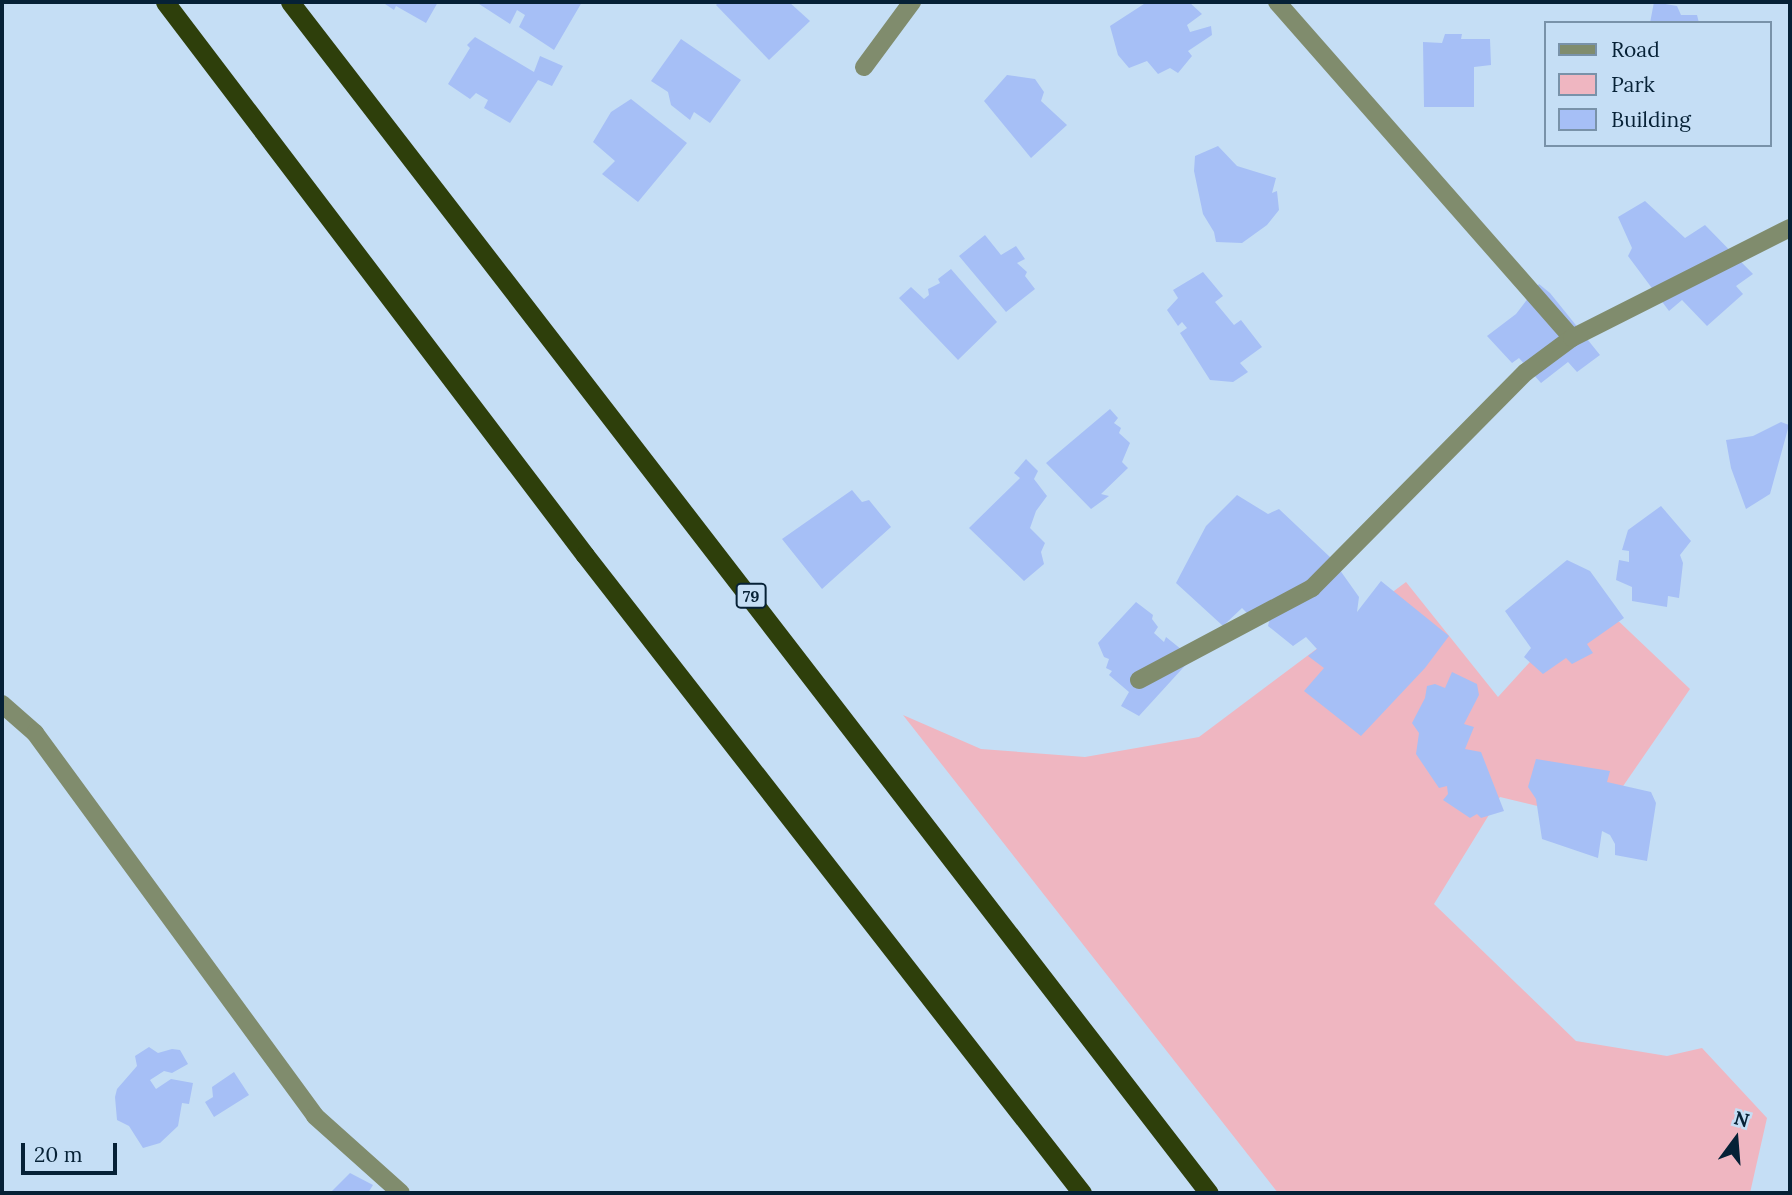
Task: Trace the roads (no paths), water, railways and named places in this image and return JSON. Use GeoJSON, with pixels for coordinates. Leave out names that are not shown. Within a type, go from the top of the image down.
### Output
{"type":"FeatureCollection","features":[{"type":"Feature","properties":{"kind":"highway"},"geometry":{"type":"LineString","coordinates":[[164,2],[585,555],[1082,1193]]}},
{"type":"Feature","properties":{"kind":"highway","name":"79"},"geometry":{"type":"LineString","coordinates":[[290,2],[1209,1193]]}},
{"type":"Feature","properties":{"kind":"street"},"geometry":{"type":"LineString","coordinates":[[864,67],[912,2]]}},
{"type":"Feature","properties":{"kind":"street"},"geometry":{"type":"LineString","coordinates":[[1277,2],[1572,338]]}},
{"type":"Feature","properties":{"kind":"street"},"geometry":{"type":"LineString","coordinates":[[1139,680],[1312,588],[1526,372],[1572,338],[1790,228]]}},
{"type":"Feature","properties":{"kind":"street"},"geometry":{"type":"LineString","coordinates":[[2,704],[35,733],[315,1116],[401,1193]]}}]}
